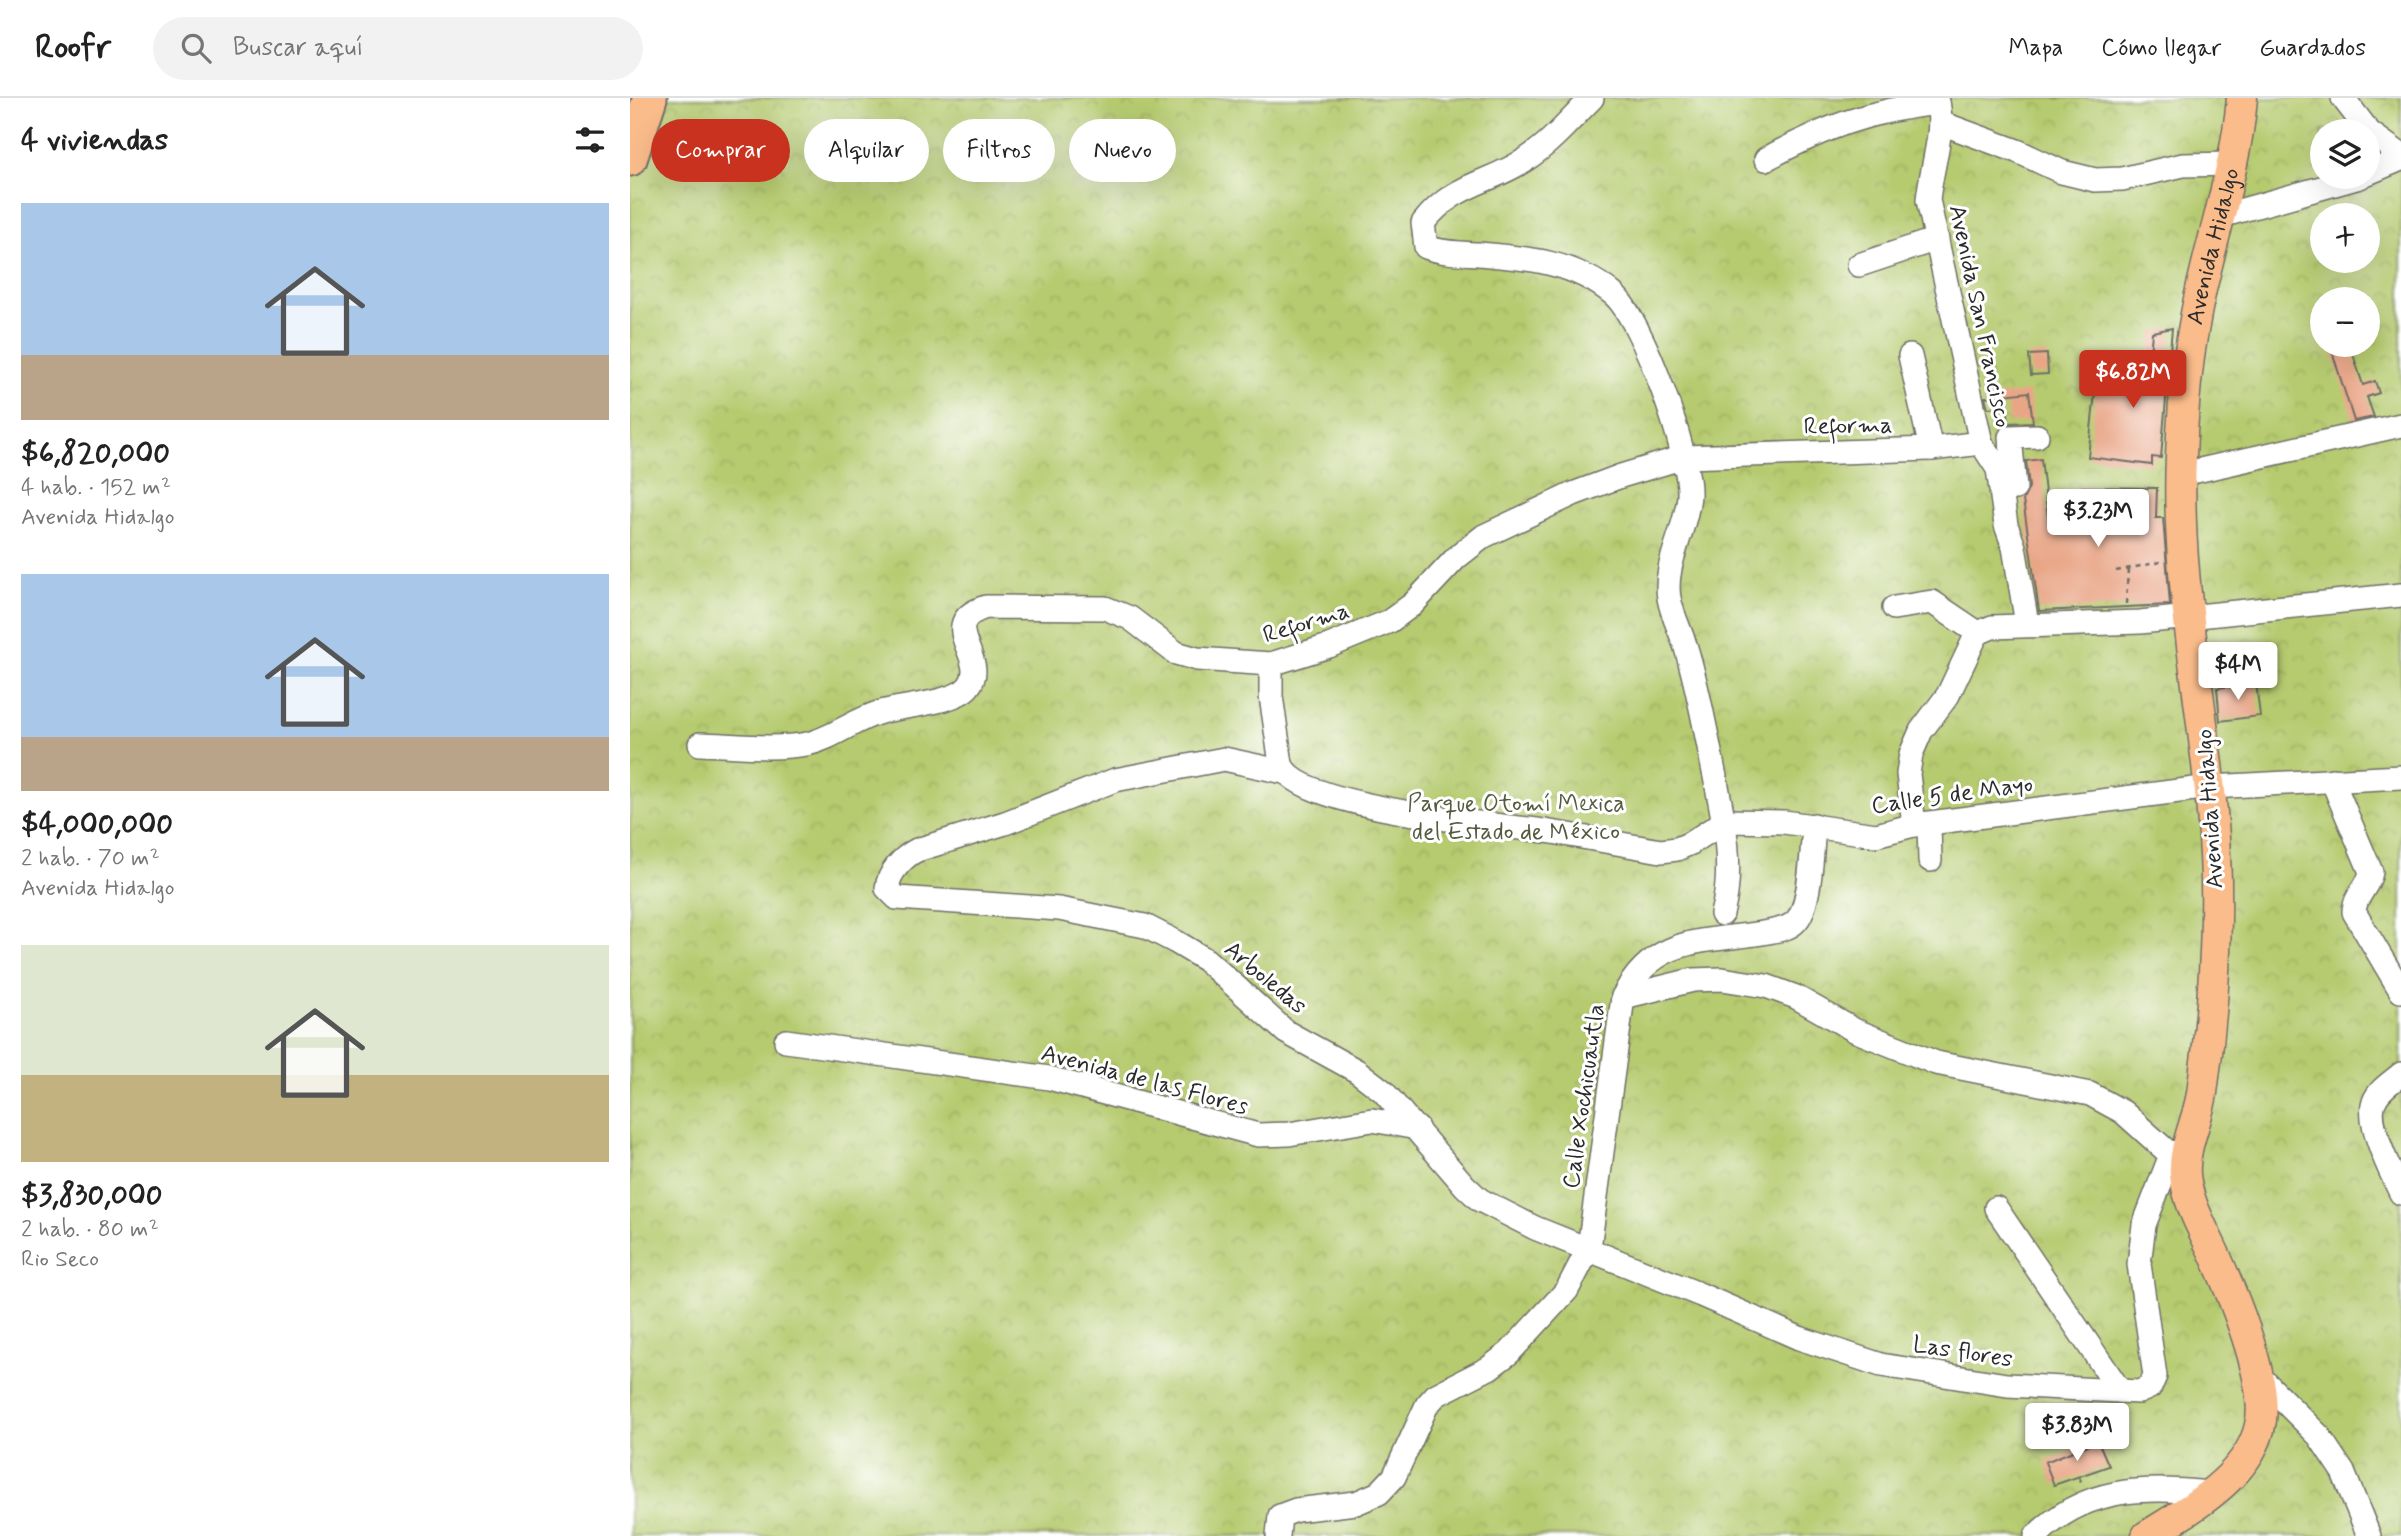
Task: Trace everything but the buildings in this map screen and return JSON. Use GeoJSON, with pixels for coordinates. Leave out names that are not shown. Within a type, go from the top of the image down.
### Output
{"type":"FeatureCollection","features":[{"type":"Feature","properties":{"kind":"highway"},"geometry":{"type":"LineString","coordinates":[[630,159],[650,98]]}},
{"type":"Feature","properties":{"kind":"main road","name":"Avenida Hidalgo"},"geometry":{"type":"LineString","coordinates":[[2147,1536],[2209,1493],[2239,1465],[2254,1444],[2262,1404],[2257,1374],[2227,1287],[2194,1212],[2179,1151],[2201,1098],[2216,920],[2210,787],[2190,617],[2180,471],[2191,342],[2206,266],[2221,216],[2238,140],[2242,98]]}},
{"type":"Feature","properties":{"kind":"street"},"geometry":{"type":"LineString","coordinates":[[1592,98],[1528,158],[1465,187],[1446,200],[1423,223],[1426,247],[1447,252],[1533,258],[1567,267],[1615,296],[1629,315],[1653,367],[1684,457],[1689,493],[1687,512],[1668,579],[1669,599],[1692,670],[1725,821],[1728,881],[1722,914]]}},
{"type":"Feature","properties":{"kind":"street"},"geometry":{"type":"LineString","coordinates":[[2343,98],[2369,132],[2401,157],[2380,167]]}},
{"type":"Feature","properties":{"kind":"street"},"geometry":{"type":"LineString","coordinates":[[1766,159],[1845,120],[1891,108],[1939,108],[2017,151],[2062,172],[2095,180],[2122,179],[2183,165],[2232,164]]}},
{"type":"Feature","properties":{"kind":"street","name":"Avenida San Francisco"},"geometry":{"type":"LineString","coordinates":[[1939,108],[1928,200],[1981,443],[1998,469],[2006,525],[2014,547],[2027,624]]}},
{"type":"Feature","properties":{"kind":"street"},"geometry":{"type":"LineString","coordinates":[[2221,216],[2317,189]]}},
{"type":"Feature","properties":{"kind":"street"},"geometry":{"type":"LineString","coordinates":[[1859,265],[1937,239]]}},
{"type":"Feature","properties":{"kind":"street"},"geometry":{"type":"LineString","coordinates":[[1910,356],[1931,449]]}},
{"type":"Feature","properties":{"kind":"street"},"geometry":{"type":"LineString","coordinates":[[2180,471],[2196,471],[2401,425]]}},
{"type":"Feature","properties":{"kind":"street"},"geometry":{"type":"LineString","coordinates":[[2014,547],[2019,518],[2010,437],[2037,436]]}},
{"type":"Feature","properties":{"kind":"street","name":"Reforma"},"geometry":{"type":"LineString","coordinates":[[700,744],[805,744],[878,712],[954,696],[967,688],[973,678],[974,665],[962,631],[964,620],[973,611],[986,607],[1105,608],[1130,618],[1177,653],[1197,659],[1271,664],[1329,646],[1390,621],[1413,604],[1456,558],[1484,536],[1573,494],[1684,457],[1931,449],[1981,443]]}},
{"type":"Feature","properties":{"kind":"street"},"geometry":{"type":"LineString","coordinates":[[1930,860],[1908,774],[1911,754],[1921,731],[1948,695],[1978,634],[1992,627],[2190,617],[2401,595]]}},
{"type":"Feature","properties":{"kind":"street"},"geometry":{"type":"LineString","coordinates":[[1894,608],[1933,602],[1978,634]]}},
{"type":"Feature","properties":{"kind":"street"},"geometry":{"type":"LineString","coordinates":[[1271,664],[1276,734],[1284,772],[1325,793],[1376,808],[1661,851],[1691,843],[1725,821]]}},
{"type":"Feature","properties":{"kind":"street","name":"Arboledas"},"geometry":{"type":"LineString","coordinates":[[1284,772],[1224,759],[1115,780],[1005,823],[917,850],[905,856],[887,881],[887,888],[897,898],[1059,909],[1145,926],[1206,960],[1286,1032],[1357,1071],[1383,1091],[1417,1128]]}},
{"type":"Feature","properties":{"kind":"street","name":"Calle 5 de Mayo"},"geometry":{"type":"LineString","coordinates":[[1725,821],[1814,825],[1876,835],[1922,825],[2210,787],[2401,777]]}},
{"type":"Feature","properties":{"kind":"street"},"geometry":{"type":"LineString","coordinates":[[2332,780],[2371,872],[2370,880],[2354,905],[2354,912],[2401,991]]}},
{"type":"Feature","properties":{"kind":"street","name":"Calle Xochicuautla"},"geometry":{"type":"LineString","coordinates":[[1278,1536],[1280,1516],[1296,1510],[1356,1503],[1379,1493],[1394,1477],[1427,1405],[1436,1395],[1489,1368],[1509,1353],[1567,1290],[1589,1248],[1623,997],[1633,977],[1663,953],[1684,942],[1771,932],[1797,921],[1805,901],[1814,825]]}},
{"type":"Feature","properties":{"kind":"street"},"geometry":{"type":"LineString","coordinates":[[1623,997],[1693,980],[1722,979],[1766,986],[1796,997],[1854,1030],[1936,1063],[2048,1083],[2090,1094],[2123,1112],[2179,1151]]}},
{"type":"Feature","properties":{"kind":"street","name":"Avenida de las Flores"},"geometry":{"type":"LineString","coordinates":[[786,1041],[1049,1078],[1258,1135],[1289,1134],[1372,1121],[1417,1128]]}},
{"type":"Feature","properties":{"kind":"street"},"geometry":{"type":"LineString","coordinates":[[2401,1074],[2380,1091],[2373,1104],[2371,1119],[2401,1193]]}},
{"type":"Feature","properties":{"kind":"street","name":"Las flores"},"geometry":{"type":"LineString","coordinates":[[1417,1128],[1473,1193],[1535,1228],[1589,1248],[1799,1338],[1881,1365],[2007,1385],[2120,1391],[2145,1390],[2154,1382],[2139,1264],[2144,1225],[2179,1151]]}},
{"type":"Feature","properties":{"kind":"street"},"geometry":{"type":"LineString","coordinates":[[1996,1208],[2120,1391]]}},
{"type":"Feature","properties":{"kind":"street"},"geometry":{"type":"LineString","coordinates":[[2257,1374],[2319,1436],[2343,1472],[2369,1536]]}},
{"type":"Feature","properties":{"kind":"street"},"geometry":{"type":"LineString","coordinates":[[2036,1536],[2076,1506],[2112,1492],[2180,1490],[2209,1493]]}},
{"type":"Feature","properties":{"kind":"path"},"geometry":{"type":"LineString","coordinates":[[2125,622],[2128,569]]}},
{"type":"Feature","properties":{"kind":"green space","name":"Parque Otomí Mexica del Estado de México"},"geometry":{"type":"Polygon","coordinates":[[[630,98],[2401,98],[2401,1536],[630,1536],[630,98]]]}}]}
